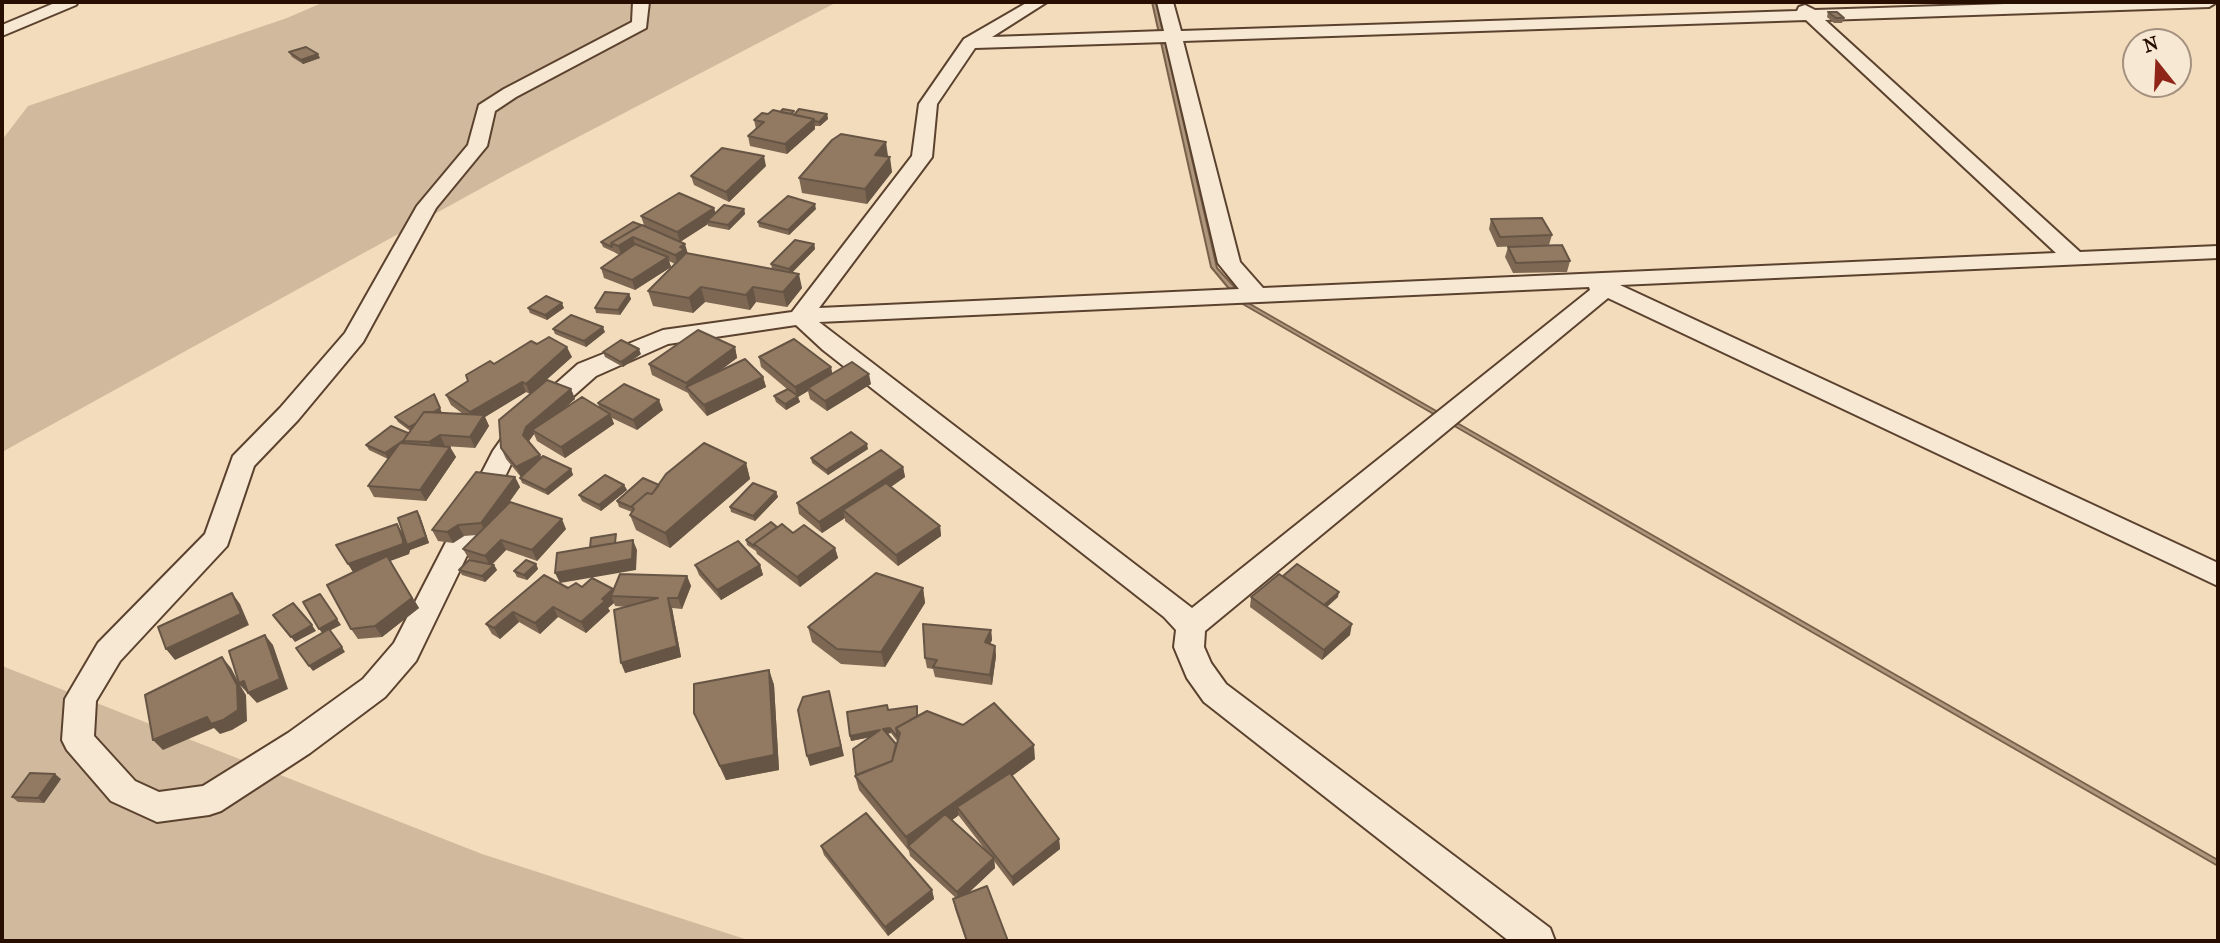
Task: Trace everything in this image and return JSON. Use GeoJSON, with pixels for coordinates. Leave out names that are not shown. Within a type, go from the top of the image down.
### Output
{"type":"FeatureCollection","features":[{"type":"Feature","properties":{"kind":"street"},"geometry":{"type":"LineString","coordinates":[[2,31],[70,2]]}},
{"type":"Feature","properties":{"kind":"street"},"geometry":{"type":"LineString","coordinates":[[641,2],[640,24],[510,93],[486,109],[477,146],[428,206],[355,337],[289,414],[242,462],[217,538],[109,652],[81,699],[78,740],[123,791],[157,807],[208,800],[299,743],[374,688],[405,652],[502,457],[524,426],[561,390],[587,370],[663,337],[800,317],[2218,251]]}},
{"type":"Feature","properties":{"kind":"street"},"geometry":{"type":"LineString","coordinates":[[800,317],[922,157],[928,104],[971,43],[1039,2]]}},
{"type":"Feature","properties":{"kind":"street"},"geometry":{"type":"LineString","coordinates":[[1165,2],[1229,263],[1256,294]]}},
{"type":"Feature","properties":{"kind":"street"},"geometry":{"type":"LineString","coordinates":[[1796,2],[2073,257]]}},
{"type":"Feature","properties":{"kind":"street"},"geometry":{"type":"LineString","coordinates":[[971,43],[2209,2]]}},
{"type":"Feature","properties":{"kind":"street"},"geometry":{"type":"LineString","coordinates":[[1599,279],[1629,300],[2218,575]]}},
{"type":"Feature","properties":{"kind":"street"},"geometry":{"type":"LineString","coordinates":[[1537,941],[1215,692],[1198,670],[1189,647],[1191,626],[1601,292],[1599,279]]}},
{"type":"Feature","properties":{"kind":"street"},"geometry":{"type":"LineString","coordinates":[[800,317],[831,345],[1164,601],[1191,626]]}},
{"type":"Feature","properties":{"kind":"shaded area"},"geometry":{"type":"Polygon","coordinates":[[[324,2],[837,2],[509,173],[2,452],[2,140],[28,106],[287,18],[324,2]]]}},
{"type":"Feature","properties":{"kind":"shaded area"},"geometry":{"type":"Polygon","coordinates":[[[1152,2],[1156,2],[1217,268],[1250,304],[2218,860],[2218,866],[1241,303],[1211,267],[1152,2]]]}},
{"type":"Feature","properties":{"kind":"shaded area"},"geometry":{"type":"Polygon","coordinates":[[[2,666],[482,854],[751,941],[2,941],[2,666]]]}},
{"type":"Feature","properties":{"kind":"building"},"geometry":{"type":"Polygon","coordinates":[[[1828,12],[1837,12],[1844,18],[1836,18],[1828,12]]]}},
{"type":"Feature","properties":{"kind":"building"},"geometry":{"type":"Polygon","coordinates":[[[306,47],[318,54],[301,60],[289,52],[306,47]]]}},
{"type":"Feature","properties":{"kind":"building"},"geometry":{"type":"Polygon","coordinates":[[[783,109],[794,111],[791,114],[780,112],[783,109]]]}},
{"type":"Feature","properties":{"kind":"building"},"geometry":{"type":"Polygon","coordinates":[[[799,109],[827,114],[819,122],[794,115],[799,109]]]}},
{"type":"Feature","properties":{"kind":"building"},"geometry":{"type":"Polygon","coordinates":[[[773,110],[814,119],[785,144],[748,136],[764,122],[754,120],[762,113],[768,114],[773,110]]]}},
{"type":"Feature","properties":{"kind":"building"},"geometry":{"type":"Polygon","coordinates":[[[841,134],[886,142],[875,155],[890,157],[865,189],[799,178],[832,140],[841,134]]]}},
{"type":"Feature","properties":{"kind":"building"},"geometry":{"type":"Polygon","coordinates":[[[722,148],[764,156],[726,192],[691,176],[722,148]]]}},
{"type":"Feature","properties":{"kind":"building"},"geometry":{"type":"Polygon","coordinates":[[[679,193],[714,208],[677,232],[641,216],[679,193]]]}},
{"type":"Feature","properties":{"kind":"building"},"geometry":{"type":"Polygon","coordinates":[[[788,196],[815,204],[788,230],[758,222],[788,196]]]}},
{"type":"Feature","properties":{"kind":"building"},"geometry":{"type":"Polygon","coordinates":[[[724,205],[744,209],[728,225],[707,221],[724,205]]]}},
{"type":"Feature","properties":{"kind":"building"},"geometry":{"type":"Polygon","coordinates":[[[1542,218],[1552,235],[1500,237],[1491,219],[1542,218]]]}},
{"type":"Feature","properties":{"kind":"building"},"geometry":{"type":"Polygon","coordinates":[[[633,222],[641,225],[611,243],[612,247],[601,242],[633,222]]]}},
{"type":"Feature","properties":{"kind":"building"},"geometry":{"type":"Polygon","coordinates":[[[642,225],[685,244],[680,247],[685,249],[675,255],[633,237],[618,246],[611,243],[642,225]]]}},
{"type":"Feature","properties":{"kind":"building"},"geometry":{"type":"Polygon","coordinates":[[[795,240],[814,244],[789,269],[771,264],[795,240]]]}},
{"type":"Feature","properties":{"kind":"building"},"geometry":{"type":"Polygon","coordinates":[[[635,244],[668,257],[632,280],[601,268],[635,244]]]}},
{"type":"Feature","properties":{"kind":"building"},"geometry":{"type":"Polygon","coordinates":[[[1562,245],[1570,261],[1516,263],[1508,247],[1562,245]]]}},
{"type":"Feature","properties":{"kind":"building"},"geometry":{"type":"Polygon","coordinates":[[[686,253],[799,274],[783,292],[753,287],[746,295],[701,287],[689,298],[648,291],[686,253]]]}},
{"type":"Feature","properties":{"kind":"building"},"geometry":{"type":"Polygon","coordinates":[[[605,292],[629,294],[618,310],[595,308],[605,292]]]}},
{"type":"Feature","properties":{"kind":"building"},"geometry":{"type":"Polygon","coordinates":[[[546,296],[562,303],[545,315],[528,308],[546,296]]]}},
{"type":"Feature","properties":{"kind":"building"},"geometry":{"type":"Polygon","coordinates":[[[571,315],[603,327],[584,341],[553,329],[571,315]]]}},
{"type":"Feature","properties":{"kind":"building"},"geometry":{"type":"Polygon","coordinates":[[[698,330],[735,347],[686,383],[649,364],[698,330]]]}},
{"type":"Feature","properties":{"kind":"building"},"geometry":{"type":"Polygon","coordinates":[[[549,337],[567,347],[526,384],[522,382],[470,412],[446,395],[468,381],[466,375],[490,361],[494,364],[531,341],[537,344],[549,337]]]}},
{"type":"Feature","properties":{"kind":"building"},"geometry":{"type":"Polygon","coordinates":[[[794,339],[831,367],[795,387],[759,357],[794,339]]]}},
{"type":"Feature","properties":{"kind":"building"},"geometry":{"type":"Polygon","coordinates":[[[621,340],[639,349],[621,362],[603,352],[621,340]]]}},
{"type":"Feature","properties":{"kind":"building"},"geometry":{"type":"Polygon","coordinates":[[[745,359],[763,377],[704,405],[686,387],[745,359]]]}},
{"type":"Feature","properties":{"kind":"building"},"geometry":{"type":"Polygon","coordinates":[[[852,362],[869,374],[825,401],[808,388],[852,362]]]}},
{"type":"Feature","properties":{"kind":"building"},"geometry":{"type":"Polygon","coordinates":[[[547,380],[571,389],[526,427],[523,435],[540,455],[516,467],[501,448],[499,420],[547,380]]]}},
{"type":"Feature","properties":{"kind":"building"},"geometry":{"type":"Polygon","coordinates":[[[624,384],[659,400],[633,420],[598,403],[624,384]]]}},
{"type":"Feature","properties":{"kind":"building"},"geometry":{"type":"Polygon","coordinates":[[[788,389],[798,396],[785,404],[774,396],[788,389]]]}},
{"type":"Feature","properties":{"kind":"building"},"geometry":{"type":"Polygon","coordinates":[[[434,394],[440,408],[434,412],[424,412],[416,423],[409,427],[395,417],[434,394]]]}},
{"type":"Feature","properties":{"kind":"building"},"geometry":{"type":"Polygon","coordinates":[[[582,397],[610,414],[561,447],[532,430],[582,397]]]}},
{"type":"Feature","properties":{"kind":"building"},"geometry":{"type":"Polygon","coordinates":[[[424,412],[484,415],[470,437],[440,435],[429,442],[403,441],[424,412]]]}},
{"type":"Feature","properties":{"kind":"building"},"geometry":{"type":"Polygon","coordinates":[[[391,426],[408,433],[404,440],[385,453],[366,445],[391,426]]]}},
{"type":"Feature","properties":{"kind":"building"},"geometry":{"type":"Polygon","coordinates":[[[851,432],[867,444],[826,470],[811,458],[851,432]]]}},
{"type":"Feature","properties":{"kind":"building"},"geometry":{"type":"Polygon","coordinates":[[[400,443],[450,447],[420,490],[368,486],[400,443]]]}},
{"type":"Feature","properties":{"kind":"building"},"geometry":{"type":"Polygon","coordinates":[[[704,443],[746,463],[665,533],[630,515],[634,509],[632,506],[647,493],[652,494],[666,474],[704,443]]]}},
{"type":"Feature","properties":{"kind":"building"},"geometry":{"type":"Polygon","coordinates":[[[881,450],[903,467],[819,522],[797,503],[881,450]]]}},
{"type":"Feature","properties":{"kind":"building"},"geometry":{"type":"Polygon","coordinates":[[[543,456],[571,469],[545,490],[520,478],[543,456]]]}},
{"type":"Feature","properties":{"kind":"building"},"geometry":{"type":"Polygon","coordinates":[[[476,472],[515,477],[481,523],[458,525],[447,532],[432,530],[476,472]]]}},
{"type":"Feature","properties":{"kind":"building"},"geometry":{"type":"Polygon","coordinates":[[[605,475],[624,485],[599,505],[579,495],[605,475]]]}},
{"type":"Feature","properties":{"kind":"building"},"geometry":{"type":"Polygon","coordinates":[[[643,478],[659,485],[652,494],[647,493],[631,507],[617,501],[643,478]]]}},
{"type":"Feature","properties":{"kind":"building"},"geometry":{"type":"Polygon","coordinates":[[[753,483],[776,492],[753,516],[730,507],[753,483]]]}},
{"type":"Feature","properties":{"kind":"building"},"geometry":{"type":"Polygon","coordinates":[[[886,483],[940,526],[896,555],[843,510],[886,483]]]}},
{"type":"Feature","properties":{"kind":"building"},"geometry":{"type":"Polygon","coordinates":[[[510,502],[562,519],[532,550],[501,540],[485,556],[463,549],[510,502]]]}},
{"type":"Feature","properties":{"kind":"building"},"geometry":{"type":"Polygon","coordinates":[[[417,511],[426,537],[407,545],[398,518],[417,511]]]}},
{"type":"Feature","properties":{"kind":"building"},"geometry":{"type":"Polygon","coordinates":[[[771,522],[777,527],[754,546],[746,540],[771,522]]]}},
{"type":"Feature","properties":{"kind":"building"},"geometry":{"type":"Polygon","coordinates":[[[397,524],[403,544],[348,564],[336,545],[397,524]]]}},
{"type":"Feature","properties":{"kind":"building"},"geometry":{"type":"Polygon","coordinates":[[[782,524],[793,533],[804,525],[835,548],[797,577],[754,544],[782,524]]]}},
{"type":"Feature","properties":{"kind":"building"},"geometry":{"type":"Polygon","coordinates":[[[616,534],[615,543],[590,547],[591,538],[616,534]]]}},
{"type":"Feature","properties":{"kind":"building"},"geometry":{"type":"Polygon","coordinates":[[[633,540],[632,559],[555,573],[557,553],[633,540]]]}},
{"type":"Feature","properties":{"kind":"building"},"geometry":{"type":"Polygon","coordinates":[[[738,541],[760,565],[717,590],[695,565],[738,541]]]}},
{"type":"Feature","properties":{"kind":"building"},"geometry":{"type":"Polygon","coordinates":[[[387,556],[412,598],[375,626],[351,629],[327,585],[387,556]]]}},
{"type":"Feature","properties":{"kind":"building"},"geometry":{"type":"Polygon","coordinates":[[[469,560],[494,565],[482,576],[459,570],[469,560]]]}},
{"type":"Feature","properties":{"kind":"building"},"geometry":{"type":"Polygon","coordinates":[[[526,560],[536,564],[524,575],[514,571],[526,560]]]}},
{"type":"Feature","properties":{"kind":"building"},"geometry":{"type":"Polygon","coordinates":[[[1297,564],[1339,592],[1324,605],[1283,576],[1297,564]]]}},
{"type":"Feature","properties":{"kind":"building"},"geometry":{"type":"Polygon","coordinates":[[[876,573],[923,588],[881,652],[837,649],[808,627],[876,573]]]}},
{"type":"Feature","properties":{"kind":"building"},"geometry":{"type":"Polygon","coordinates":[[[620,574],[687,576],[678,598],[668,598],[677,646],[621,663],[614,610],[658,598],[611,596],[620,574]]]}},
{"type":"Feature","properties":{"kind":"building"},"geometry":{"type":"Polygon","coordinates":[[[1279,574],[1352,624],[1324,650],[1251,597],[1279,574]]]}},
{"type":"Feature","properties":{"kind":"building"},"geometry":{"type":"Polygon","coordinates":[[[544,575],[568,588],[576,583],[582,587],[592,578],[613,589],[602,599],[605,601],[581,622],[553,607],[535,623],[513,612],[494,628],[486,624],[544,575]]]}},
{"type":"Feature","properties":{"kind":"building"},"geometry":{"type":"Polygon","coordinates":[[[232,593],[241,614],[166,649],[158,627],[232,593]]]}},
{"type":"Feature","properties":{"kind":"building"},"geometry":{"type":"Polygon","coordinates":[[[320,594],[337,619],[319,629],[303,602],[320,594]]]}},
{"type":"Feature","properties":{"kind":"building"},"geometry":{"type":"Polygon","coordinates":[[[293,603],[312,625],[291,637],[273,615],[293,603]]]}},
{"type":"Feature","properties":{"kind":"building"},"geometry":{"type":"Polygon","coordinates":[[[923,624],[991,630],[985,642],[995,646],[990,675],[933,667],[937,660],[925,658],[923,624]]]}},
{"type":"Feature","properties":{"kind":"building"},"geometry":{"type":"Polygon","coordinates":[[[329,629],[342,647],[309,666],[296,648],[329,629]]]}},
{"type":"Feature","properties":{"kind":"building"},"geometry":{"type":"Polygon","coordinates":[[[265,635],[280,679],[248,693],[244,681],[239,683],[229,651],[265,635]]]}},
{"type":"Feature","properties":{"kind":"building"},"geometry":{"type":"Polygon","coordinates":[[[222,657],[237,685],[238,710],[223,720],[211,724],[207,717],[153,740],[145,695],[222,657]]]}},
{"type":"Feature","properties":{"kind":"building"},"geometry":{"type":"Polygon","coordinates":[[[769,670],[774,755],[720,766],[694,713],[694,684],[769,670]]]}},
{"type":"Feature","properties":{"kind":"building"},"geometry":{"type":"Polygon","coordinates":[[[829,691],[841,747],[807,756],[798,710],[803,697],[829,691]]]}},
{"type":"Feature","properties":{"kind":"building"},"geometry":{"type":"Polygon","coordinates":[[[994,703],[1034,745],[906,837],[855,776],[892,761],[900,733],[896,728],[927,711],[963,725],[994,703]]]}},
{"type":"Feature","properties":{"kind":"building"},"geometry":{"type":"Polygon","coordinates":[[[887,705],[888,710],[917,706],[917,716],[896,728],[898,738],[890,728],[883,729],[896,744],[892,761],[856,775],[853,749],[880,730],[850,736],[847,712],[887,705]]]}},
{"type":"Feature","properties":{"kind":"building"},"geometry":{"type":"Polygon","coordinates":[[[30,773],[55,774],[38,798],[12,797],[30,773]]]}},
{"type":"Feature","properties":{"kind":"building"},"geometry":{"type":"Polygon","coordinates":[[[1010,773],[1059,839],[1012,877],[957,807],[1010,773]]]}},
{"type":"Feature","properties":{"kind":"building"},"geometry":{"type":"Polygon","coordinates":[[[866,813],[932,890],[885,927],[821,846],[866,813]]]}},
{"type":"Feature","properties":{"kind":"building"},"geometry":{"type":"Polygon","coordinates":[[[945,814],[994,858],[957,892],[908,846],[945,814]]]}},
{"type":"Feature","properties":{"kind":"building"},"geometry":{"type":"Polygon","coordinates":[[[987,886],[1008,941],[967,941],[953,899],[987,886]]]}}]}
